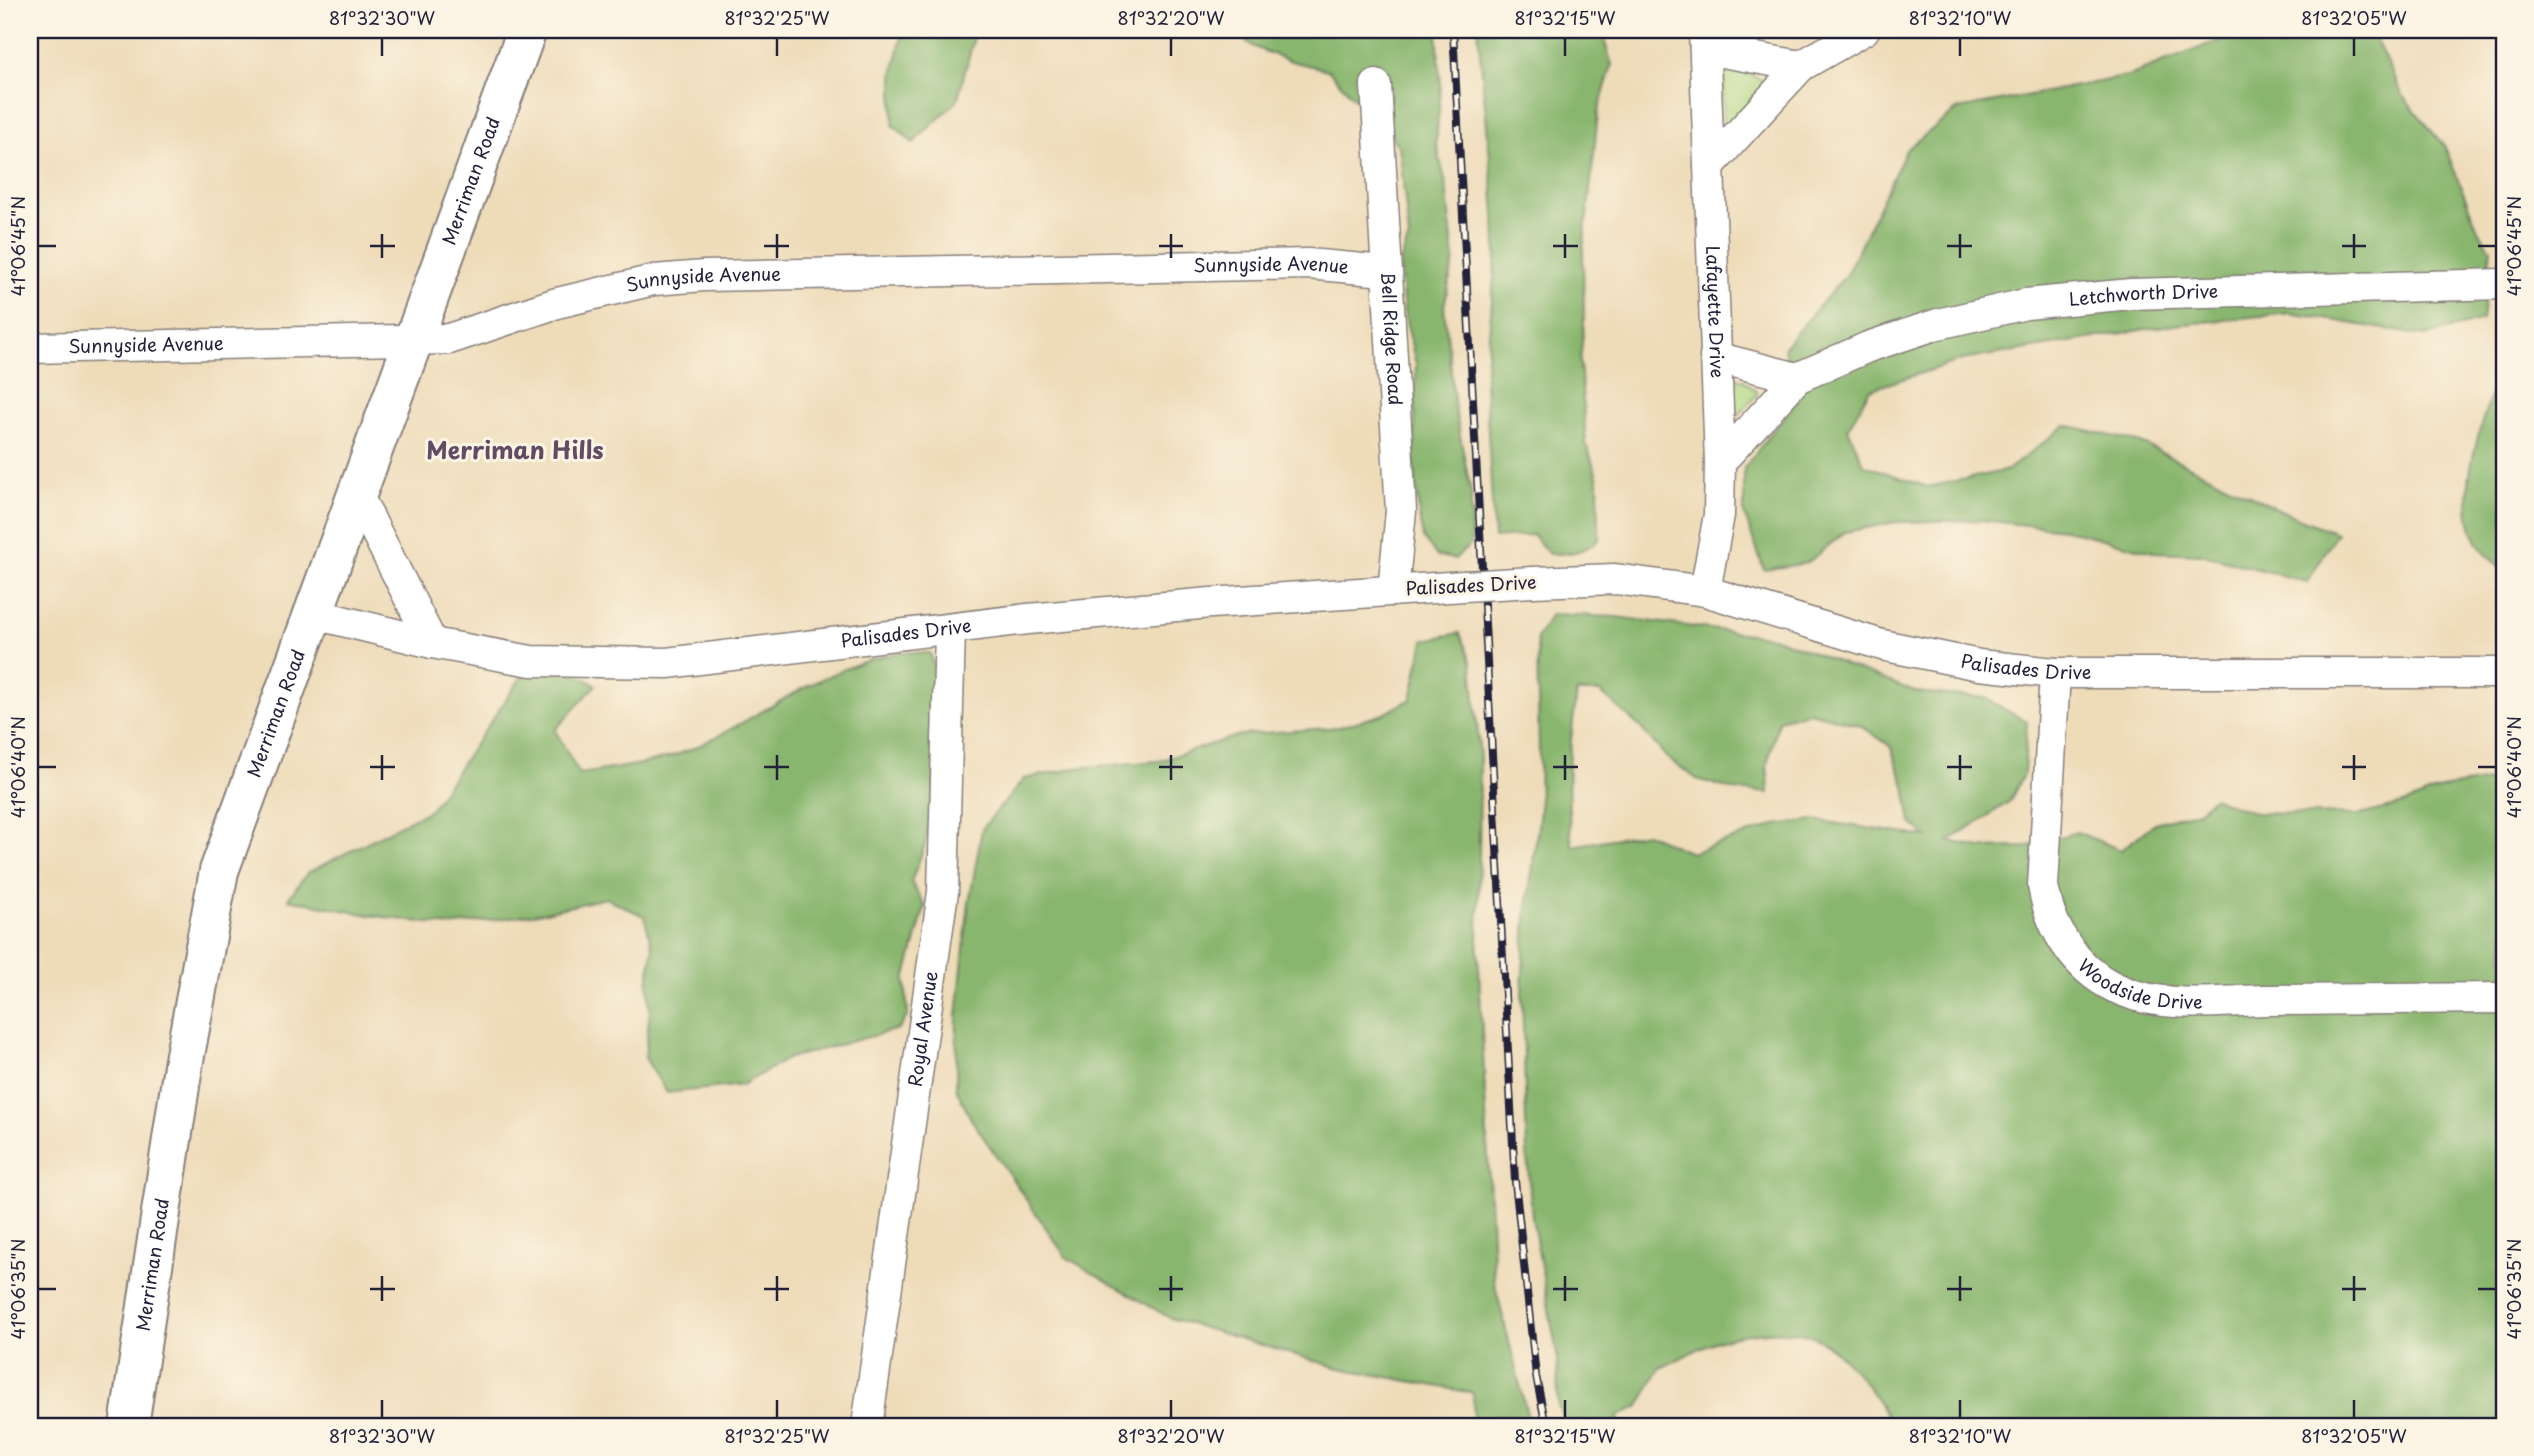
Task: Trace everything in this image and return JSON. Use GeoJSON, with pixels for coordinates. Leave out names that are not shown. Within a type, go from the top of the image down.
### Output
{"type":"FeatureCollection","features":[{"type":"Feature","properties":{"kind":"main road","name":"Merriman Road"},"geometry":{"type":"LineString","coordinates":[[130,1426],[181,1079],[219,871],[527,30]]}},
{"type":"Feature","properties":{"kind":"street"},"geometry":{"type":"LineString","coordinates":[[1709,166],[1801,66],[1864,30]]}},
{"type":"Feature","properties":{"kind":"street"},"geometry":{"type":"LineString","coordinates":[[1705,39],[1801,66]]}},
{"type":"Feature","properties":{"kind":"street","name":"Lafayette Drive"},"geometry":{"type":"LineString","coordinates":[[1705,39],[1720,462],[1719,515],[1705,591]]}},
{"type":"Feature","properties":{"kind":"street","name":"Bell Ridge Road"},"geometry":{"type":"LineString","coordinates":[[1376,85],[1401,511],[1393,591]]}},
{"type":"Feature","properties":{"kind":"street","name":"Sunnyside Avenue"},"geometry":{"type":"LineString","coordinates":[[30,348],[411,342],[449,339],[557,303],[654,280],[704,276],[1308,264],[1385,271]]}},
{"type":"Feature","properties":{"kind":"street","name":"Letchworth Drive"},"geometry":{"type":"LineString","coordinates":[[1720,462],[1797,378],[1868,347],[1938,324],[2026,304],[2131,294],[2504,284]]}},
{"type":"Feature","properties":{"kind":"street"},"geometry":{"type":"LineString","coordinates":[[1715,358],[1797,378]]}},
{"type":"Feature","properties":{"kind":"street"},"geometry":{"type":"LineString","coordinates":[[358,496],[432,643]]}},
{"type":"Feature","properties":{"kind":"street","name":"Palisades Drive"},"geometry":{"type":"LineString","coordinates":[[314,614],[432,643],[531,662],[667,663],[1211,603],[1615,579],[1705,591],[1895,648],[1979,664],[2055,673],[2504,673]]}},
{"type":"Feature","properties":{"kind":"street","name":"Royal Avenue"},"geometry":{"type":"LineString","coordinates":[[867,1426],[943,892],[950,630]]}},
{"type":"Feature","properties":{"kind":"street","name":"Woodside Drive"},"geometry":{"type":"LineString","coordinates":[[2055,673],[2043,886],[2052,922],[2075,957],[2106,982],[2141,997],[2193,1001],[2504,998]]}},
{"type":"Feature","properties":{"kind":"green space"},"geometry":{"type":"Polygon","coordinates":[[[903,30],[976,30],[957,101],[913,143],[893,125],[893,75],[903,30]]]}},
{"type":"Feature","properties":{"kind":"green space"},"geometry":{"type":"Polygon","coordinates":[[[1232,30],[1437,30],[1441,87],[1436,142],[1446,184],[1454,260],[1444,306],[1455,409],[1471,493],[1471,544],[1455,559],[1437,556],[1423,538],[1419,515],[1414,460],[1416,364],[1404,312],[1400,264],[1409,237],[1399,146],[1328,70],[1291,61],[1254,47],[1232,30]]]}},
{"type":"Feature","properties":{"kind":"green space"},"geometry":{"type":"Polygon","coordinates":[[[1478,30],[1601,30],[1612,65],[1598,112],[1583,251],[1584,324],[1580,362],[1586,443],[1598,479],[1599,539],[1582,550],[1570,553],[1549,554],[1533,535],[1494,538],[1485,379],[1496,256],[1495,212],[1478,30]]]}},
{"type":"Feature","properties":{"kind":"green space"},"geometry":{"type":"Polygon","coordinates":[[[2245,30],[2371,30],[2403,96],[2445,147],[2479,232],[2491,249],[2482,320],[2425,336],[2290,313],[2165,326],[1962,360],[1869,390],[1848,429],[1864,465],[1928,487],[2008,470],[2066,425],[2141,443],[2295,517],[2337,533],[2307,582],[2201,554],[2153,552],[2064,529],[1981,520],[1896,522],[1845,532],[1807,563],[1764,570],[1744,513],[1744,468],[1797,400],[1784,347],[1846,275],[1906,150],[1958,109],[2129,76],[2245,30]]]}},
{"type":"Feature","properties":{"kind":"green space"},"geometry":{"type":"Polygon","coordinates":[[[1724,64],[1732,64],[1763,81],[1764,87],[1726,130],[1723,125],[1724,64]]]}},
{"type":"Feature","properties":{"kind":"green space"},"geometry":{"type":"Polygon","coordinates":[[[1734,377],[1743,380],[1758,393],[1739,415],[1734,410],[1734,377]]]}},
{"type":"Feature","properties":{"kind":"green space"},"geometry":{"type":"Polygon","coordinates":[[[2504,382],[2504,572],[2478,544],[2471,527],[2468,508],[2471,465],[2482,423],[2494,386],[2504,382]]]}},
{"type":"Feature","properties":{"kind":"green space"},"geometry":{"type":"Polygon","coordinates":[[[1551,614],[1616,617],[1773,637],[1916,692],[1985,698],[2027,722],[2024,773],[2010,801],[1949,841],[1981,848],[2025,847],[2077,832],[2121,850],[2155,823],[2198,811],[2213,798],[2255,813],[2360,815],[2407,803],[2441,789],[2494,780],[2504,775],[2504,1426],[1892,1426],[1878,1401],[1843,1358],[1817,1338],[1782,1332],[1756,1333],[1719,1340],[1660,1368],[1639,1406],[1617,1417],[1622,1426],[1566,1426],[1558,1405],[1557,1354],[1532,1217],[1527,1155],[1522,992],[1526,915],[1540,811],[1537,638],[1551,614]],[[1577,692],[1569,769],[1572,846],[1646,833],[1691,853],[1775,825],[1814,820],[1927,837],[1911,823],[1905,786],[1890,746],[1860,725],[1809,712],[1779,720],[1767,765],[1769,793],[1734,790],[1697,779],[1667,758],[1640,727],[1600,692],[1577,692]]]}},
{"type":"Feature","properties":{"kind":"green space"},"geometry":{"type":"Polygon","coordinates":[[[1460,633],[1472,664],[1480,758],[1478,949],[1494,1281],[1530,1426],[1474,1426],[1473,1393],[1339,1368],[1170,1318],[1066,1257],[971,1119],[956,1088],[957,1016],[968,909],[982,829],[1024,779],[1076,768],[1159,761],[1240,735],[1339,727],[1384,714],[1411,699],[1424,640],[1460,633]]]}},
{"type":"Feature","properties":{"kind":"green space"},"geometry":{"type":"Polygon","coordinates":[[[903,652],[930,653],[941,690],[933,804],[925,845],[911,882],[925,906],[905,980],[908,1015],[899,1029],[789,1058],[742,1085],[667,1093],[645,1058],[650,1009],[648,982],[653,949],[644,916],[606,898],[546,912],[450,926],[369,915],[288,899],[307,873],[430,810],[527,669],[557,663],[596,685],[555,730],[579,774],[637,765],[681,753],[720,735],[821,679],[874,659],[903,652]]]}},
{"type":"Feature","properties":{"kind":"railway"},"geometry":{"type":"LineString","coordinates":[[1453,30],[1515,1181],[1536,1376],[1546,1426]]}},
{"type":"Feature","properties":{"kind":"district","name":"Merriman Hills"},"geometry":{"type":"Point","coordinates":[515,451]}}]}
